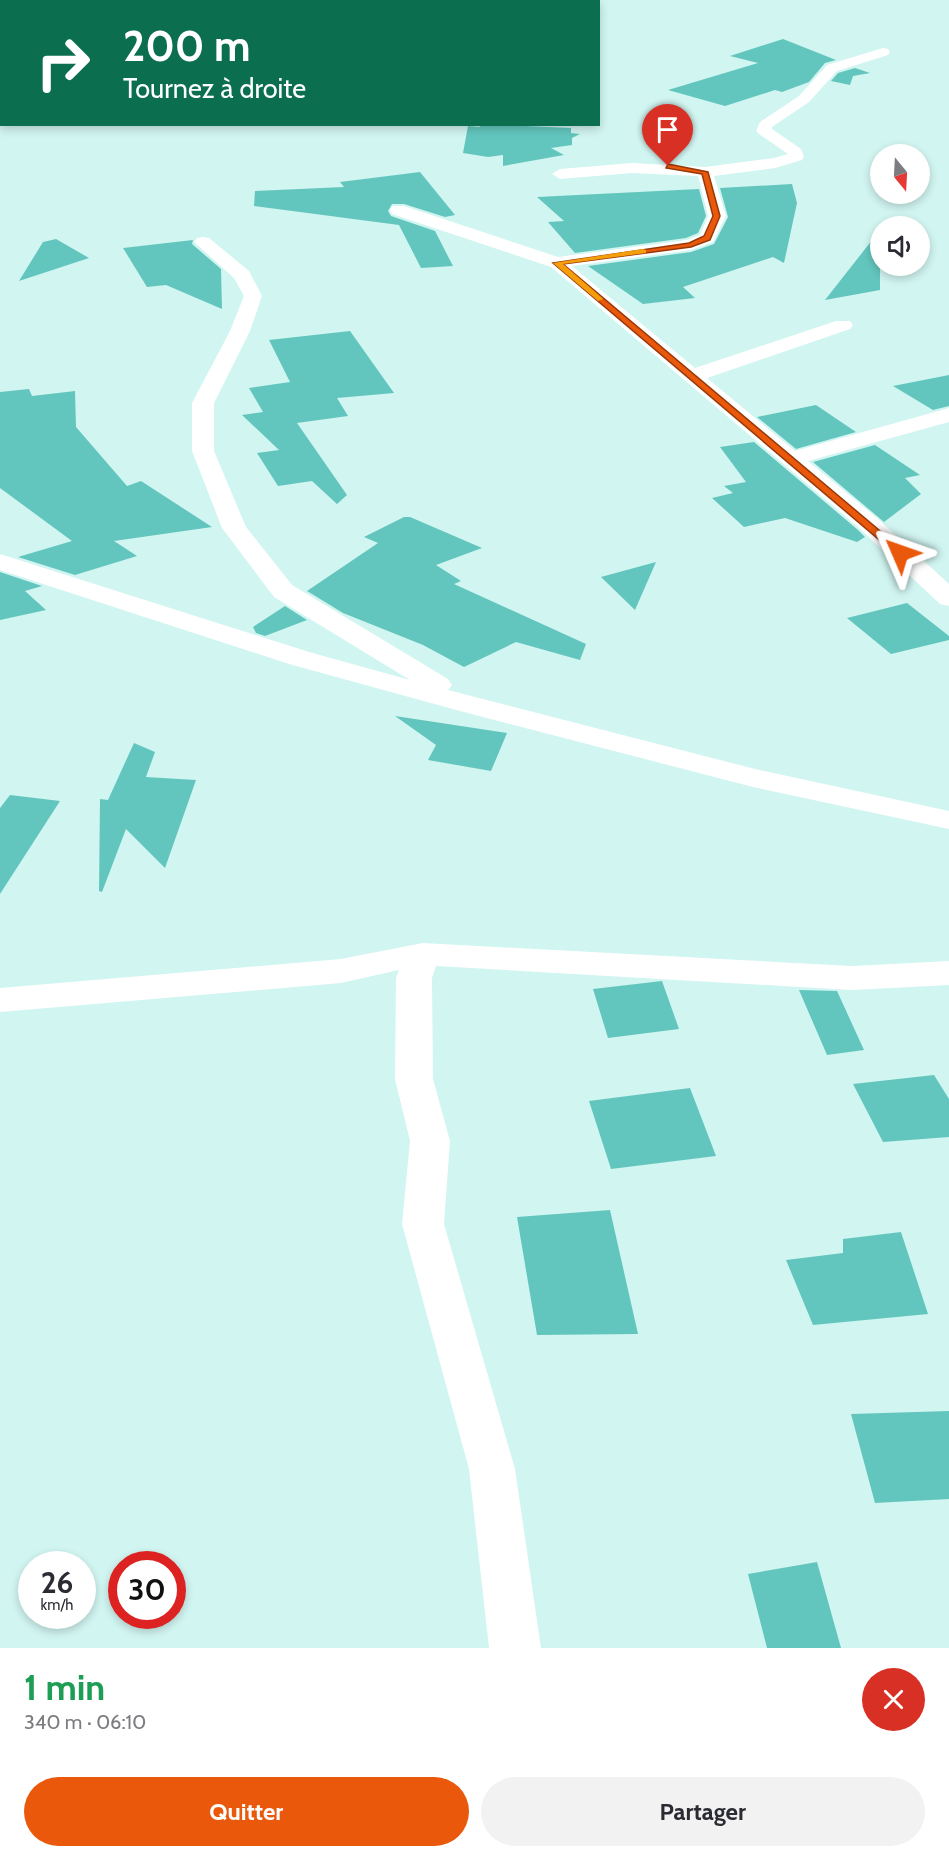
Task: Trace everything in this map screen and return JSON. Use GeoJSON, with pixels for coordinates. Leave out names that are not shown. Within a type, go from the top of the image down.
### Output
{"type":"FeatureCollection","features":[{"type":"Feature","properties":{"kind":"street"},"geometry":{"type":"LineString","coordinates":[[560,174],[636,166],[668,166],[705,172],[775,163],[796,157],[796,152],[764,131],[765,125],[804,99],[832,68],[883,52]]}},
{"type":"Feature","properties":{"kind":"street"},"geometry":{"type":"LineString","coordinates":[[557,263],[691,245],[707,238],[717,216],[705,172]]}},
{"type":"Feature","properties":{"kind":"street"},"geometry":{"type":"LineString","coordinates":[[398,210],[557,263],[868,523],[949,598]]}},
{"type":"Feature","properties":{"kind":"street"},"geometry":{"type":"LineString","coordinates":[[204,242],[242,275],[253,296],[240,332],[203,403],[202,451],[234,528],[283,591],[470,705]]}},
{"type":"Feature","properties":{"kind":"street"},"geometry":{"type":"LineString","coordinates":[[691,376],[843,325]]}},
{"type":"Feature","properties":{"kind":"street"},"geometry":{"type":"LineString","coordinates":[[790,459],[949,415]]}},
{"type":"Feature","properties":{"kind":"street"},"geometry":{"type":"LineString","coordinates":[[0,562],[299,658],[470,705],[753,778],[949,820]]}},
{"type":"Feature","properties":{"kind":"street"},"geometry":{"type":"LineString","coordinates":[[0,1000],[341,971],[423,954],[852,978],[949,974]]}},
{"type":"Feature","properties":{"kind":"street"},"geometry":{"type":"LineString","coordinates":[[423,954],[414,978],[414,1079],[430,1141],[423,1224],[492,1468],[515,1648]]}},
{"type":"Feature","properties":{"kind":"building"},"geometry":{"type":"Polygon","coordinates":[[[783,39],[836,60],[825,63],[809,82],[782,92],[775,90],[725,106],[668,90],[758,63],[730,56],[783,39]]]}},
{"type":"Feature","properties":{"kind":"building"},"geometry":{"type":"Polygon","coordinates":[[[855,68],[870,73],[853,76],[850,85],[831,81],[838,73],[855,68]]]}},
{"type":"Feature","properties":{"kind":"building"},"geometry":{"type":"Polygon","coordinates":[[[468,126],[571,128],[571,133],[580,134],[572,138],[572,145],[551,148],[564,155],[503,166],[503,155],[488,157],[463,153],[468,126]]]}},
{"type":"Feature","properties":{"kind":"building"},"geometry":{"type":"Polygon","coordinates":[[[420,172],[455,215],[445,217],[404,204],[392,204],[388,211],[391,216],[435,231],[453,266],[421,268],[399,225],[254,206],[255,191],[344,187],[340,182],[420,172]]]}},
{"type":"Feature","properties":{"kind":"building"},"geometry":{"type":"Polygon","coordinates":[[[792,184],[797,203],[784,263],[773,257],[683,287],[695,298],[643,304],[588,266],[691,252],[714,244],[728,217],[720,188],[792,184]]]}},
{"type":"Feature","properties":{"kind":"building"},"geometry":{"type":"Polygon","coordinates":[[[699,189],[706,216],[698,233],[686,238],[575,253],[548,222],[564,221],[537,197],[699,189]]]}},
{"type":"Feature","properties":{"kind":"building"},"geometry":{"type":"Polygon","coordinates":[[[56,239],[89,258],[19,281],[43,242],[56,239]]]}},
{"type":"Feature","properties":{"kind":"building"},"geometry":{"type":"Polygon","coordinates":[[[193,240],[192,244],[221,269],[222,309],[166,285],[147,287],[123,248],[193,240]]]}},
{"type":"Feature","properties":{"kind":"building"},"geometry":{"type":"Polygon","coordinates":[[[870,243],[870,276],[880,276],[880,290],[825,300],[870,243]]]}},
{"type":"Feature","properties":{"kind":"building"},"geometry":{"type":"Polygon","coordinates":[[[350,331],[394,393],[337,398],[348,416],[297,423],[347,495],[337,504],[312,481],[278,486],[257,453],[279,450],[242,415],[263,412],[249,388],[290,382],[269,340],[350,331]]]}},
{"type":"Feature","properties":{"kind":"building"},"geometry":{"type":"Polygon","coordinates":[[[949,375],[949,406],[933,410],[893,386],[949,375]]]}},
{"type":"Feature","properties":{"kind":"building"},"geometry":{"type":"Polygon","coordinates":[[[29,389],[32,396],[75,391],[76,427],[127,486],[141,481],[212,527],[114,541],[137,556],[75,575],[18,557],[72,541],[0,488],[0,392],[29,389]]]}},
{"type":"Feature","properties":{"kind":"building"},"geometry":{"type":"Polygon","coordinates":[[[816,405],[856,432],[796,449],[757,417],[816,405]]]}},
{"type":"Feature","properties":{"kind":"building"},"geometry":{"type":"Polygon","coordinates":[[[754,442],[865,537],[857,542],[785,518],[744,527],[712,498],[733,493],[724,486],[746,482],[720,447],[754,442]]]}},
{"type":"Feature","properties":{"kind":"building"},"geometry":{"type":"Polygon","coordinates":[[[875,445],[920,475],[905,478],[921,494],[884,522],[813,462],[875,445]]]}},
{"type":"Feature","properties":{"kind":"building"},"geometry":{"type":"Polygon","coordinates":[[[404,517],[410,517],[482,548],[436,565],[461,581],[454,584],[586,644],[580,660],[516,642],[464,667],[423,645],[343,613],[307,591],[378,543],[364,537],[404,517]]]}},
{"type":"Feature","properties":{"kind":"building"},"geometry":{"type":"Polygon","coordinates":[[[656,562],[635,610],[601,577],[656,562]]]}},
{"type":"Feature","properties":{"kind":"building"},"geometry":{"type":"Polygon","coordinates":[[[0,572],[42,586],[25,591],[46,610],[0,620],[0,572]]]}},
{"type":"Feature","properties":{"kind":"building"},"geometry":{"type":"Polygon","coordinates":[[[907,603],[949,636],[949,640],[891,654],[847,618],[907,603]]]}},
{"type":"Feature","properties":{"kind":"building"},"geometry":{"type":"Polygon","coordinates":[[[285,606],[307,620],[265,636],[256,633],[253,627],[285,606]]]}},
{"type":"Feature","properties":{"kind":"building"},"geometry":{"type":"Polygon","coordinates":[[[395,716],[507,733],[491,771],[428,760],[436,745],[395,716]]]}},
{"type":"Feature","properties":{"kind":"building"},"geometry":{"type":"Polygon","coordinates":[[[134,743],[155,752],[146,777],[196,780],[165,868],[126,829],[102,892],[99,891],[100,799],[108,800],[134,743]]]}},
{"type":"Feature","properties":{"kind":"building"},"geometry":{"type":"Polygon","coordinates":[[[10,795],[60,801],[0,894],[0,808],[10,795]]]}},
{"type":"Feature","properties":{"kind":"building"},"geometry":{"type":"Polygon","coordinates":[[[662,981],[679,1029],[608,1038],[593,989],[662,981]]]}},
{"type":"Feature","properties":{"kind":"building"},"geometry":{"type":"Polygon","coordinates":[[[799,990],[837,991],[864,1050],[827,1055],[799,990]]]}},
{"type":"Feature","properties":{"kind":"building"},"geometry":{"type":"Polygon","coordinates":[[[934,1075],[949,1099],[949,1137],[883,1142],[853,1084],[934,1075]]]}},
{"type":"Feature","properties":{"kind":"building"},"geometry":{"type":"Polygon","coordinates":[[[690,1088],[716,1156],[611,1169],[589,1101],[690,1088]]]}},
{"type":"Feature","properties":{"kind":"building"},"geometry":{"type":"Polygon","coordinates":[[[610,1210],[638,1334],[537,1335],[517,1217],[610,1210]]]}},
{"type":"Feature","properties":{"kind":"building"},"geometry":{"type":"Polygon","coordinates":[[[901,1232],[928,1314],[813,1325],[786,1260],[843,1253],[843,1239],[901,1232]]]}},
{"type":"Feature","properties":{"kind":"building"},"geometry":{"type":"Polygon","coordinates":[[[949,1411],[949,1499],[875,1503],[851,1414],[949,1411]]]}},
{"type":"Feature","properties":{"kind":"building"},"geometry":{"type":"Polygon","coordinates":[[[817,1562],[841,1648],[767,1648],[748,1574],[817,1562]]]}},
{"type":"Feature","properties":{"kind":"slow traffic"},"geometry":{"type":"LineString","coordinates":[[598,299],[557,263],[643,251]]}},
{"type":"Feature","properties":{"kind":"route"},"geometry":{"type":"LineString","coordinates":[[668,166],[705,172],[717,216],[707,238],[691,245],[557,263],[650,344],[868,523],[900,553]]}}]}
